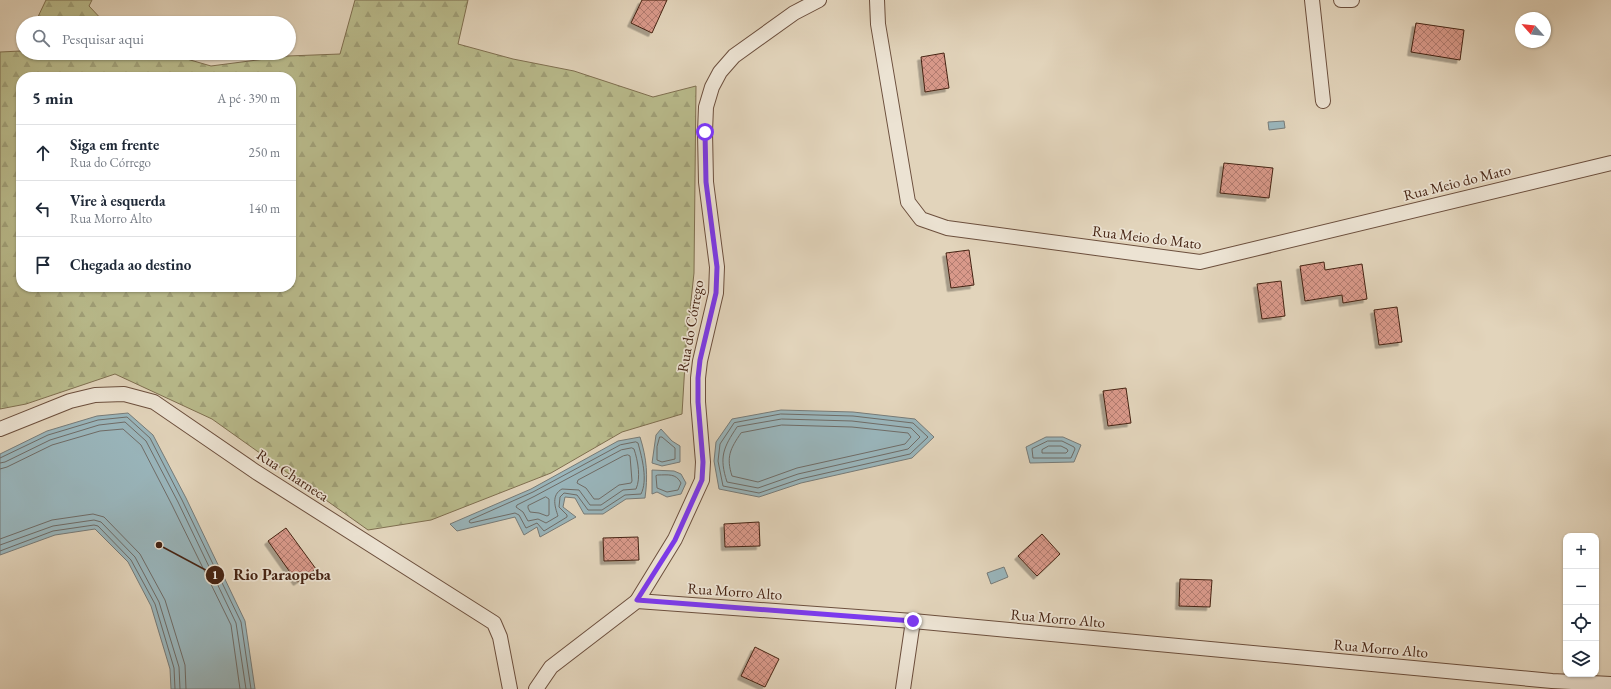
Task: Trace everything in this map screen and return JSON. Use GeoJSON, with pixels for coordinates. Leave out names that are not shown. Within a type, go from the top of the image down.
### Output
{"type":"FeatureCollection","features":[{"type":"Feature","properties":{"kind":"street","name":"Rua do Córrego"},"geometry":{"type":"LineString","coordinates":[[637,600],[675,540],[702,480],[703,462],[698,402],[698,378],[700,360],[716,293],[717,267],[706,182],[706,107],[712,87],[720,72],[734,56],[794,13],[819,0]]}},
{"type":"Feature","properties":{"kind":"street","name":"Rua Meio do Mato"},"geometry":{"type":"LineString","coordinates":[[877,0],[878,24],[908,202],[921,219],[947,228],[1200,262],[1611,162]]}},
{"type":"Feature","properties":{"kind":"street"},"geometry":{"type":"LineString","coordinates":[[1312,0],[1324,101]]}},
{"type":"Feature","properties":{"kind":"street"},"geometry":{"type":"LineString","coordinates":[[1341,0],[1352,0]]}},
{"type":"Feature","properties":{"kind":"street","name":"Rua Charneca"},"geometry":{"type":"LineString","coordinates":[[0,430],[70,401],[95,395],[124,394],[154,402],[256,472],[494,623],[500,637],[510,689]]}},
{"type":"Feature","properties":{"kind":"street","name":"Rua Morro Alto"},"geometry":{"type":"LineString","coordinates":[[637,600],[913,621],[1544,681],[1611,684]]}},
{"type":"Feature","properties":{"kind":"street"},"geometry":{"type":"LineString","coordinates":[[536,689],[551,667],[637,600]]}},
{"type":"Feature","properties":{"kind":"street"},"geometry":{"type":"LineString","coordinates":[[903,689],[913,621]]}},
{"type":"Feature","properties":{"kind":"green space"},"geometry":{"type":"Polygon","coordinates":[[[46,0],[92,0],[89,6],[98,16],[38,16],[46,0]]]}},
{"type":"Feature","properties":{"kind":"green space"},"geometry":{"type":"Polygon","coordinates":[[[355,0],[468,0],[458,44],[513,59],[574,71],[653,97],[696,86],[694,273],[686,347],[682,414],[622,432],[551,473],[431,520],[368,530],[212,419],[115,374],[26,404],[0,409],[0,52],[16,51],[16,60],[190,60],[211,66],[257,60],[296,60],[296,56],[340,54],[355,0]]]}},
{"type":"Feature","properties":{"kind":"water"},"geometry":{"type":"Polygon","coordinates":[[[1284,121],[1285,128],[1269,130],[1268,122],[1284,121]]]}},
{"type":"Feature","properties":{"kind":"water"},"geometry":{"type":"Polygon","coordinates":[[[781,410],[853,412],[915,419],[934,437],[912,458],[801,483],[759,497],[719,489],[714,461],[716,442],[732,419],[781,410]]]}},
{"type":"Feature","properties":{"kind":"water"},"geometry":{"type":"Polygon","coordinates":[[[128,413],[153,435],[186,498],[245,621],[255,689],[171,689],[170,669],[151,606],[128,562],[95,529],[55,535],[0,555],[0,454],[47,431],[97,416],[128,413]]]}},
{"type":"Feature","properties":{"kind":"water"},"geometry":{"type":"Polygon","coordinates":[[[661,429],[672,441],[680,446],[680,462],[662,466],[652,463],[656,435],[661,429]]]}},
{"type":"Feature","properties":{"kind":"water"},"geometry":{"type":"Polygon","coordinates":[[[640,437],[646,468],[645,498],[626,499],[603,514],[584,514],[575,498],[565,497],[563,507],[576,517],[540,537],[537,527],[524,535],[515,517],[457,531],[450,524],[531,489],[618,441],[640,437]]]}},
{"type":"Feature","properties":{"kind":"water"},"geometry":{"type":"Polygon","coordinates":[[[1046,437],[1063,437],[1081,445],[1074,462],[1030,463],[1026,447],[1046,437]]]}},
{"type":"Feature","properties":{"kind":"water"},"geometry":{"type":"Polygon","coordinates":[[[652,470],[674,471],[681,474],[686,483],[681,494],[667,497],[657,492],[652,494],[652,470]]]}},
{"type":"Feature","properties":{"kind":"water"},"geometry":{"type":"Polygon","coordinates":[[[1004,567],[1008,577],[991,584],[987,573],[1004,567]]]}},
{"type":"Feature","properties":{"kind":"building"},"geometry":{"type":"Polygon","coordinates":[[[642,0],[667,0],[652,33],[631,23],[642,0]]]}},
{"type":"Feature","properties":{"kind":"building"},"geometry":{"type":"Polygon","coordinates":[[[1416,23],[1464,30],[1460,60],[1411,52],[1416,23]]]}},
{"type":"Feature","properties":{"kind":"building"},"geometry":{"type":"Polygon","coordinates":[[[944,53],[949,88],[925,92],[921,57],[944,53]]]}},
{"type":"Feature","properties":{"kind":"building"},"geometry":{"type":"Polygon","coordinates":[[[1224,163],[1273,168],[1269,198],[1220,193],[1224,163]]]}},
{"type":"Feature","properties":{"kind":"building"},"geometry":{"type":"Polygon","coordinates":[[[969,250],[974,285],[951,288],[946,253],[969,250]]]}},
{"type":"Feature","properties":{"kind":"building"},"geometry":{"type":"Polygon","coordinates":[[[1324,262],[1325,270],[1362,264],[1367,299],[1343,303],[1342,295],[1305,301],[1300,266],[1324,262]]]}},
{"type":"Feature","properties":{"kind":"building"},"geometry":{"type":"Polygon","coordinates":[[[1281,281],[1285,316],[1262,319],[1257,284],[1281,281]]]}},
{"type":"Feature","properties":{"kind":"building"},"geometry":{"type":"Polygon","coordinates":[[[1397,307],[1402,342],[1379,345],[1374,310],[1397,307]]]}},
{"type":"Feature","properties":{"kind":"building"},"geometry":{"type":"Polygon","coordinates":[[[1126,388],[1131,423],[1108,426],[1103,391],[1126,388]]]}},
{"type":"Feature","properties":{"kind":"building"},"geometry":{"type":"Polygon","coordinates":[[[759,522],[760,546],[725,547],[724,524],[759,522]]]}},
{"type":"Feature","properties":{"kind":"building"},"geometry":{"type":"Polygon","coordinates":[[[286,528],[316,569],[297,582],[268,541],[286,528]]]}},
{"type":"Feature","properties":{"kind":"building"},"geometry":{"type":"Polygon","coordinates":[[[1042,534],[1060,554],[1037,576],[1018,556],[1042,534]]]}},
{"type":"Feature","properties":{"kind":"building"},"geometry":{"type":"Polygon","coordinates":[[[638,537],[639,560],[604,561],[603,538],[638,537]]]}},
{"type":"Feature","properties":{"kind":"building"},"geometry":{"type":"Polygon","coordinates":[[[1180,579],[1212,580],[1210,607],[1179,606],[1180,579]]]}},
{"type":"Feature","properties":{"kind":"building"},"geometry":{"type":"Polygon","coordinates":[[[755,647],[779,659],[765,687],[741,676],[755,647]]]}},
{"type":"Feature","properties":{"kind":"place","name":"Rio Paraopeba"},"geometry":{"type":"Point","coordinates":[159,545]}},
{"type":"Feature","properties":{"kind":"route"},"geometry":{"type":"LineString","coordinates":[[705,132],[706,182],[717,267],[716,293],[700,360],[698,378],[698,402],[703,462],[702,480],[675,540],[637,600],[913,621]]}}]}
